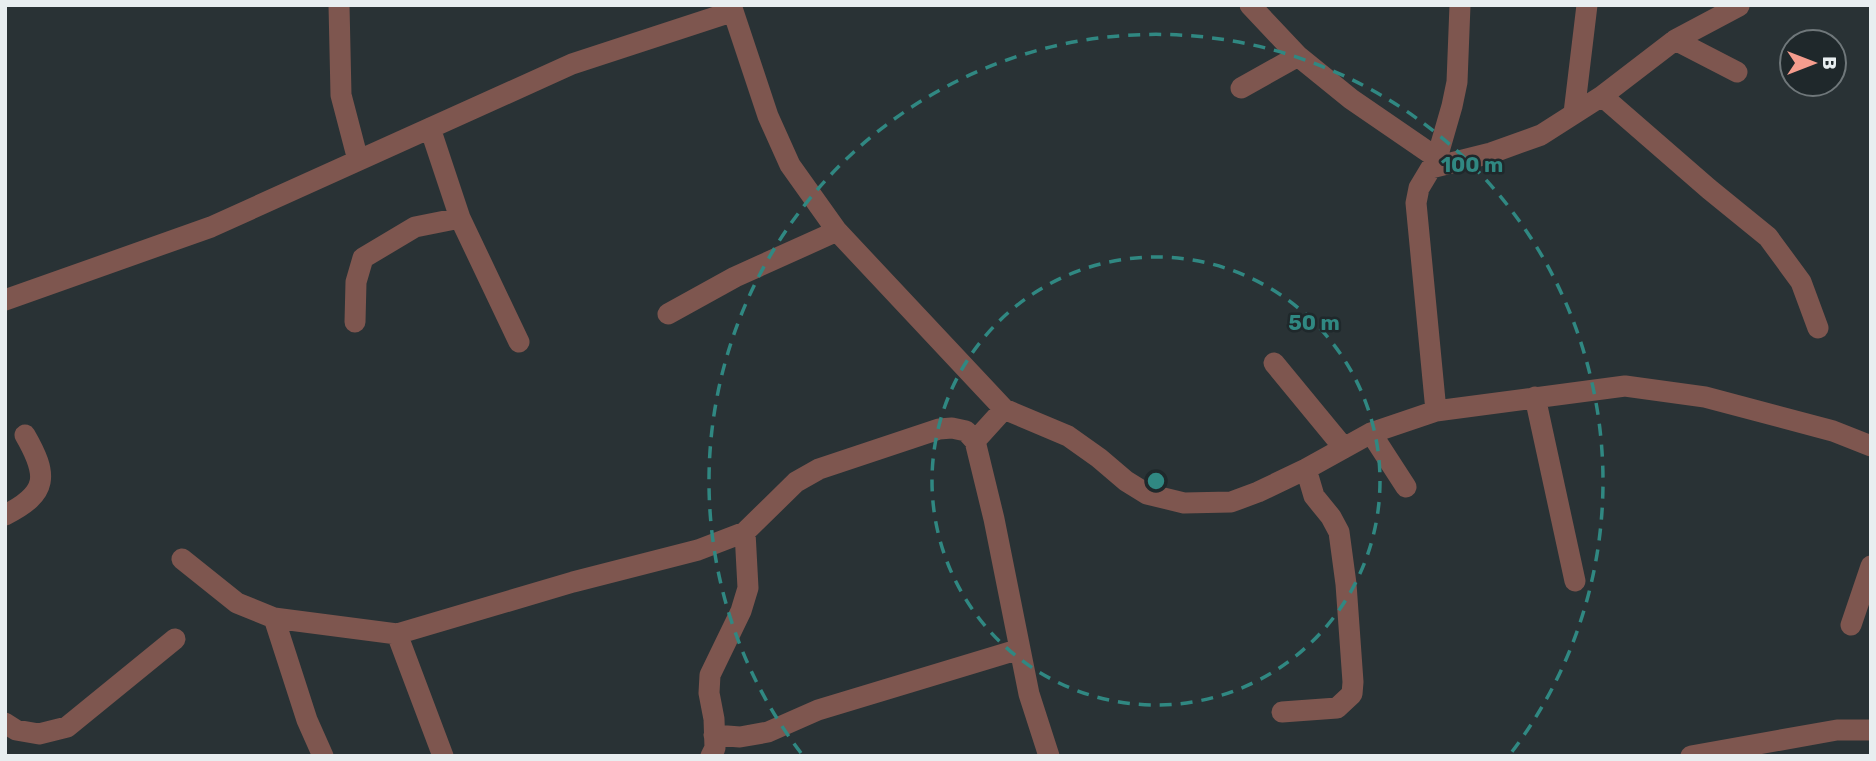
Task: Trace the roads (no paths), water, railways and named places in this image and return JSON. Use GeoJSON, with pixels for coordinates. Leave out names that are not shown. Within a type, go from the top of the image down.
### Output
{"type":"FeatureCollection","features":[{"type":"Feature","properties":{"kind":"street"},"geometry":{"type":"LineString","coordinates":[[339,5],[341,95],[358,160]]}},
{"type":"Feature","properties":{"kind":"street"},"geometry":{"type":"LineString","coordinates":[[1251,5],[1298,56],[1434,163],[1491,153],[1541,135],[1602,96],[1675,40],[1739,6]]}},
{"type":"Feature","properties":{"kind":"street"},"geometry":{"type":"LineString","coordinates":[[1436,411],[1416,203],[1419,188],[1434,163],[1452,106],[1457,82],[1460,5]]}},
{"type":"Feature","properties":{"kind":"street"},"geometry":{"type":"LineString","coordinates":[[1574,113],[1587,5]]}},
{"type":"Feature","properties":{"kind":"street"},"geometry":{"type":"LineString","coordinates":[[5,300],[211,227],[572,64],[731,9],[768,116],[790,165],[837,230],[1004,409],[1068,436],[1147,494],[1184,503],[1231,502],[1306,469],[1371,433],[1436,411],[1625,386],[1705,397],[1833,431],[1871,446]]}},
{"type":"Feature","properties":{"kind":"street"},"geometry":{"type":"LineString","coordinates":[[1675,40],[1737,72]]}},
{"type":"Feature","properties":{"kind":"street"},"geometry":{"type":"LineString","coordinates":[[1241,88],[1298,56]]}},
{"type":"Feature","properties":{"kind":"street"},"geometry":{"type":"LineString","coordinates":[[1602,96],[1768,237],[1801,282],[1818,328]]}},
{"type":"Feature","properties":{"kind":"street"},"geometry":{"type":"LineString","coordinates":[[430,128],[460,218],[519,342]]}},
{"type":"Feature","properties":{"kind":"street"},"geometry":{"type":"LineString","coordinates":[[355,322],[356,282],[363,258],[415,227],[460,218]]}},
{"type":"Feature","properties":{"kind":"street"},"geometry":{"type":"LineString","coordinates":[[668,314],[735,277],[837,230]]}},
{"type":"Feature","properties":{"kind":"street"},"geometry":{"type":"LineString","coordinates":[[1274,363],[1343,448]]}},
{"type":"Feature","properties":{"kind":"street"},"geometry":{"type":"LineString","coordinates":[[1535,397],[1575,581]]}},
{"type":"Feature","properties":{"kind":"street"},"geometry":{"type":"LineString","coordinates":[[975,441],[1004,409]]}},
{"type":"Feature","properties":{"kind":"street"},"geometry":{"type":"LineString","coordinates":[[182,559],[237,603],[274,618],[397,634],[573,582],[698,550],[745,532],[796,482],[819,469],[939,429],[966,431],[975,441],[994,519],[1029,694],[1049,756]]}},
{"type":"Feature","properties":{"kind":"street"},"geometry":{"type":"LineString","coordinates":[[1371,433],[1406,486]]}},
{"type":"Feature","properties":{"kind":"street"},"geometry":{"type":"LineString","coordinates":[[5,515],[35,496],[40,483],[41,468],[25,435]]}},
{"type":"Feature","properties":{"kind":"street"},"geometry":{"type":"LineString","coordinates":[[1282,712],[1337,708],[1352,694],[1346,584],[1339,532],[1314,496],[1306,469]]}},
{"type":"Feature","properties":{"kind":"street"},"geometry":{"type":"LineString","coordinates":[[745,532],[748,588],[741,611],[710,675],[709,694],[714,719],[713,745],[768,732],[818,710],[1020,649]]}},
{"type":"Feature","properties":{"kind":"street"},"geometry":{"type":"LineString","coordinates":[[1851,625],[1871,566]]}},
{"type":"Feature","properties":{"kind":"street"},"geometry":{"type":"LineString","coordinates":[[274,618],[307,720],[323,756]]}},
{"type":"Feature","properties":{"kind":"street"},"geometry":{"type":"LineString","coordinates":[[397,634],[443,756]]}},
{"type":"Feature","properties":{"kind":"street"},"geometry":{"type":"LineString","coordinates":[[5,723],[16,730],[39,734],[67,727],[175,639]]}},
{"type":"Feature","properties":{"kind":"street"},"geometry":{"type":"LineString","coordinates":[[1691,756],[1837,730],[1871,730]]}}]}
